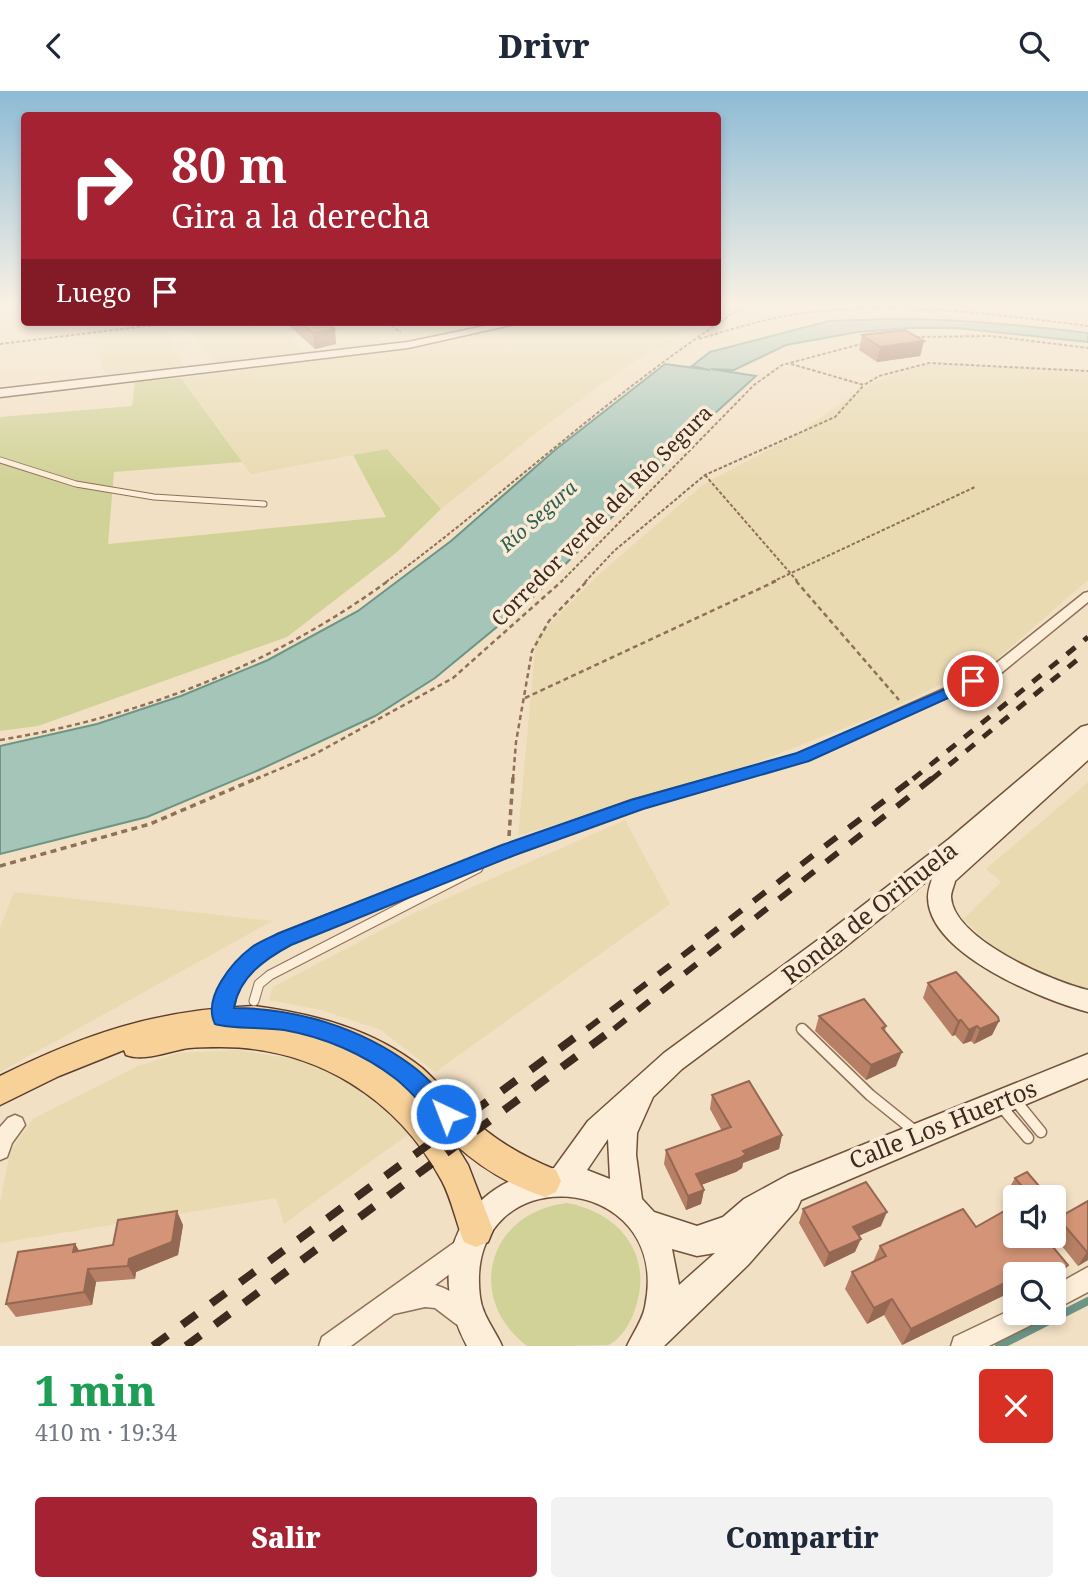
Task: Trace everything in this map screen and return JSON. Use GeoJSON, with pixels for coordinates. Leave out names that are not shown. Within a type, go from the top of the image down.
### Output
{"type":"FeatureCollection","features":[{"type":"Feature","properties":{"kind":"main road"},"geometry":{"type":"LineString","coordinates":[[0,1091],[100,1044],[164,1024],[222,1017],[255,1017],[293,1023],[333,1034],[368,1049],[405,1073],[464,1133],[501,1163],[523,1175],[554,1180]]}},
{"type":"Feature","properties":{"kind":"main road"},"geometry":{"type":"LineString","coordinates":[[7,1116],[73,1069],[141,1044],[188,1035],[212,1034],[237,1034],[286,1041],[336,1057],[363,1070],[410,1109],[440,1146],[470,1202],[473,1238]]}},
{"type":"Feature","properties":{"kind":"main road"},"geometry":{"type":"LineString","coordinates":[[477,1333],[464,1296],[464,1270],[473,1238],[489,1213],[505,1198],[524,1187],[554,1180]]}},
{"type":"Feature","properties":{"kind":"main road","name":"Calle Los Huertos"},"geometry":{"type":"LineString","coordinates":[[554,1180],[586,1183],[608,1191],[637,1215],[697,1241],[717,1237],[734,1228],[755,1210],[799,1185]]}},
{"type":"Feature","properties":{"kind":"main road"},"geometry":{"type":"LineString","coordinates":[[637,1215],[659,1252],[664,1283],[660,1315],[645,1345]]}},
{"type":"Feature","properties":{"kind":"street"},"geometry":{"type":"LineString","coordinates":[[0,393],[259,363]]}},
{"type":"Feature","properties":{"kind":"street"},"geometry":{"type":"LineString","coordinates":[[222,1017],[226,994],[233,980],[259,953],[284,939],[509,850],[637,804],[803,757],[995,671],[1088,596]]}},
{"type":"Feature","properties":{"kind":"street","name":"Ronda de Orihuela"},"geometry":{"type":"LineString","coordinates":[[554,1180],[598,1130],[645,1085],[957,845],[1088,731]]}},
{"type":"Feature","properties":{"kind":"street"},"geometry":{"type":"LineString","coordinates":[[1088,749],[944,877],[939,906],[947,921],[973,946],[1019,975],[1063,995],[1088,1002]]}},
{"type":"Feature","properties":{"kind":"street","name":"Calle Los Huertos"},"geometry":{"type":"LineString","coordinates":[[645,1345],[688,1298],[737,1254],[799,1185],[1088,1066]]}},
{"type":"Feature","properties":{"kind":"street","name":"Ronda de Orihuela"},"geometry":{"type":"LineString","coordinates":[[637,1215],[622,1155],[623,1133],[645,1085]]}},
{"type":"Feature","properties":{"kind":"street"},"geometry":{"type":"LineString","coordinates":[[0,1150],[7,1116]]}},
{"type":"Feature","properties":{"kind":"street"},"geometry":{"type":"LineString","coordinates":[[331,1346],[473,1238]]}},
{"type":"Feature","properties":{"kind":"street"},"geometry":{"type":"LineString","coordinates":[[1066,1292],[1088,1279]]}},
{"type":"Feature","properties":{"kind":"street"},"geometry":{"type":"LineString","coordinates":[[381,1308],[422,1295],[444,1296],[477,1333]]}},
{"type":"Feature","properties":{"kind":"street"},"geometry":{"type":"LineString","coordinates":[[963,1346],[1006,1325]]}},
{"type":"Feature","properties":{"kind":"lane"},"geometry":{"type":"LineString","coordinates":[[0,460],[76,484],[154,497],[264,504]]}},
{"type":"Feature","properties":{"kind":"lane"},"geometry":{"type":"LineString","coordinates":[[254,1001],[259,985],[270,975],[442,889],[509,850]]}},
{"type":"Feature","properties":{"kind":"lane"},"geometry":{"type":"LineString","coordinates":[[802,1029],[870,1095],[919,1135]]}},
{"type":"Feature","properties":{"kind":"lane"},"geometry":{"type":"LineString","coordinates":[[1005,1100],[1041,1132]]}},
{"type":"Feature","properties":{"kind":"lane"},"geometry":{"type":"LineString","coordinates":[[1005,1100],[1028,1138]]}},
{"type":"Feature","properties":{"kind":"path"},"geometry":{"type":"LineString","coordinates":[[0,740],[40,734],[200,686],[305,636],[396,575],[660,363]]}},
{"type":"Feature","properties":{"kind":"path"},"geometry":{"type":"LineString","coordinates":[[789,363],[864,385]]}},
{"type":"Feature","properties":{"kind":"path","name":"Corredor verde del Río Segura"},"geometry":{"type":"LineString","coordinates":[[0,866],[162,818],[315,754],[453,678],[553,590],[754,385],[789,363]]}},
{"type":"Feature","properties":{"kind":"path"},"geometry":{"type":"LineString","coordinates":[[509,850],[516,742],[532,651],[549,621],[614,551],[705,475],[792,433],[835,417],[839,407],[879,376],[929,363],[1088,371]]}},
{"type":"Feature","properties":{"kind":"path"},"geometry":{"type":"LineString","coordinates":[[705,475],[908,711]]}},
{"type":"Feature","properties":{"kind":"path"},"geometry":{"type":"LineString","coordinates":[[524,699],[975,487]]}},
{"type":"Feature","properties":{"kind":"shaded area"},"geometry":{"type":"Polygon","coordinates":[[[101,363],[182,363],[184,367],[105,375],[101,363]]]}},
{"type":"Feature","properties":{"kind":"shaded area"},"geometry":{"type":"Polygon","coordinates":[[[265,363],[633,363],[545,426],[441,509],[387,449],[251,474],[181,378],[266,367],[265,363]]]}},
{"type":"Feature","properties":{"kind":"shaded area"},"geometry":{"type":"Polygon","coordinates":[[[925,365],[1088,372],[1088,580],[996,660],[878,715],[755,763],[518,836],[536,638],[598,575],[704,484],[789,439],[871,383],[925,365]]]}},
{"type":"Feature","properties":{"kind":"shaded area"},"geometry":{"type":"Polygon","coordinates":[[[1088,782],[1088,989],[1073,987],[1006,959],[963,919],[1001,882],[986,869],[1088,782]]]}},
{"type":"Feature","properties":{"kind":"shaded area"},"geometry":{"type":"Polygon","coordinates":[[[625,820],[670,904],[435,1072],[381,1030],[321,1010],[269,1000],[273,987],[418,911],[625,820]]]}},
{"type":"Feature","properties":{"kind":"shaded area"},"geometry":{"type":"Polygon","coordinates":[[[14,892],[272,921],[0,1072],[0,928],[14,892]]]}},
{"type":"Feature","properties":{"kind":"shaded area"},"geometry":{"type":"Polygon","coordinates":[[[237,1050],[294,1059],[336,1072],[369,1094],[410,1133],[284,1224],[276,1198],[0,1243],[0,1204],[10,1151],[33,1119],[138,1066],[178,1053],[237,1050]]]}},
{"type":"Feature","properties":{"kind":"green space"},"geometry":{"type":"Polygon","coordinates":[[[181,378],[242,462],[114,472],[108,544],[386,517],[353,455],[387,449],[441,509],[396,553],[287,637],[38,726],[0,731],[0,417],[132,406],[135,382],[181,378]]]}},
{"type":"Feature","properties":{"kind":"green space"},"geometry":{"type":"Polygon","coordinates":[[[567,1203],[587,1208],[604,1217],[629,1241],[637,1256],[640,1274],[634,1312],[624,1331],[608,1345],[527,1346],[507,1326],[496,1305],[491,1282],[494,1260],[503,1240],[519,1222],[540,1210],[567,1203]]]}},
{"type":"Feature","properties":{"kind":"water","name":"Río Segura"},"geometry":{"type":"Polygon","coordinates":[[[696,363],[749,363],[734,370],[711,369],[756,376],[712,416],[532,598],[435,678],[375,716],[259,770],[147,817],[0,854],[0,746],[97,724],[181,696],[268,660],[358,611],[451,541],[555,450],[665,364],[710,370],[692,366],[696,363]]]}},
{"type":"Feature","properties":{"kind":"building"},"geometry":{"type":"Polygon","coordinates":[[[956,972],[999,1021],[980,1029],[977,1026],[969,1030],[961,1020],[958,1021],[928,983],[956,972]]]}},
{"type":"Feature","properties":{"kind":"building"},"geometry":{"type":"Polygon","coordinates":[[[864,999],[886,1026],[882,1028],[902,1052],[871,1065],[819,1016],[864,999]]]}},
{"type":"Feature","properties":{"kind":"building"},"geometry":{"type":"Polygon","coordinates":[[[749,1081],[782,1135],[743,1151],[746,1154],[740,1158],[696,1174],[704,1190],[688,1196],[666,1150],[731,1127],[712,1095],[749,1081]]]}},
{"type":"Feature","properties":{"kind":"building"},"geometry":{"type":"Polygon","coordinates":[[[1027,1172],[1038,1185],[1021,1185],[1015,1178],[1027,1172]]]}},
{"type":"Feature","properties":{"kind":"building"},"geometry":{"type":"Polygon","coordinates":[[[866,1182],[887,1212],[853,1227],[861,1239],[829,1253],[803,1209],[866,1182]]]}},
{"type":"Feature","properties":{"kind":"building"},"geometry":{"type":"Polygon","coordinates":[[[1088,1201],[1088,1252],[1066,1227],[1066,1213],[1088,1201]]]}},
{"type":"Feature","properties":{"kind":"building"},"geometry":{"type":"Polygon","coordinates":[[[963,1209],[976,1227],[1003,1212],[1003,1248],[1054,1248],[1066,1262],[1003,1262],[1003,1284],[911,1329],[892,1299],[874,1308],[852,1272],[886,1256],[880,1246],[963,1209]]]}},
{"type":"Feature","properties":{"kind":"building"},"geometry":{"type":"Polygon","coordinates":[[[177,1211],[172,1242],[129,1259],[128,1266],[88,1269],[84,1292],[6,1304],[18,1252],[75,1244],[73,1252],[113,1245],[118,1220],[177,1211]]]}},
{"type":"Feature","properties":{"kind":"waterway"},"geometry":{"type":"LineString","coordinates":[[999,1346],[1088,1301]]}},
{"type":"Feature","properties":{"kind":"railway"},"geometry":{"type":"LineString","coordinates":[[913,779],[1088,637]]}},
{"type":"Feature","properties":{"kind":"railway"},"geometry":{"type":"LineString","coordinates":[[932,779],[1077,660]]}},
{"type":"Feature","properties":{"kind":"railway"},"geometry":{"type":"LineString","coordinates":[[587,1029],[915,777]]}},
{"type":"Feature","properties":{"kind":"railway"},"geometry":{"type":"LineString","coordinates":[[614,1029],[934,777]]}},
{"type":"Feature","properties":{"kind":"railway"},"geometry":{"type":"LineString","coordinates":[[153,1346],[589,1027]]}},
{"type":"Feature","properties":{"kind":"railway"},"geometry":{"type":"LineString","coordinates":[[186,1346],[616,1027]]}},
{"type":"Feature","properties":{"kind":"route"},"geometry":{"type":"LineString","coordinates":[[446,1114],[405,1073],[368,1049],[333,1034],[293,1023],[255,1017],[222,1017],[226,994],[233,980],[259,953],[284,939],[509,850],[637,804],[803,757],[973,681]]}}]}
